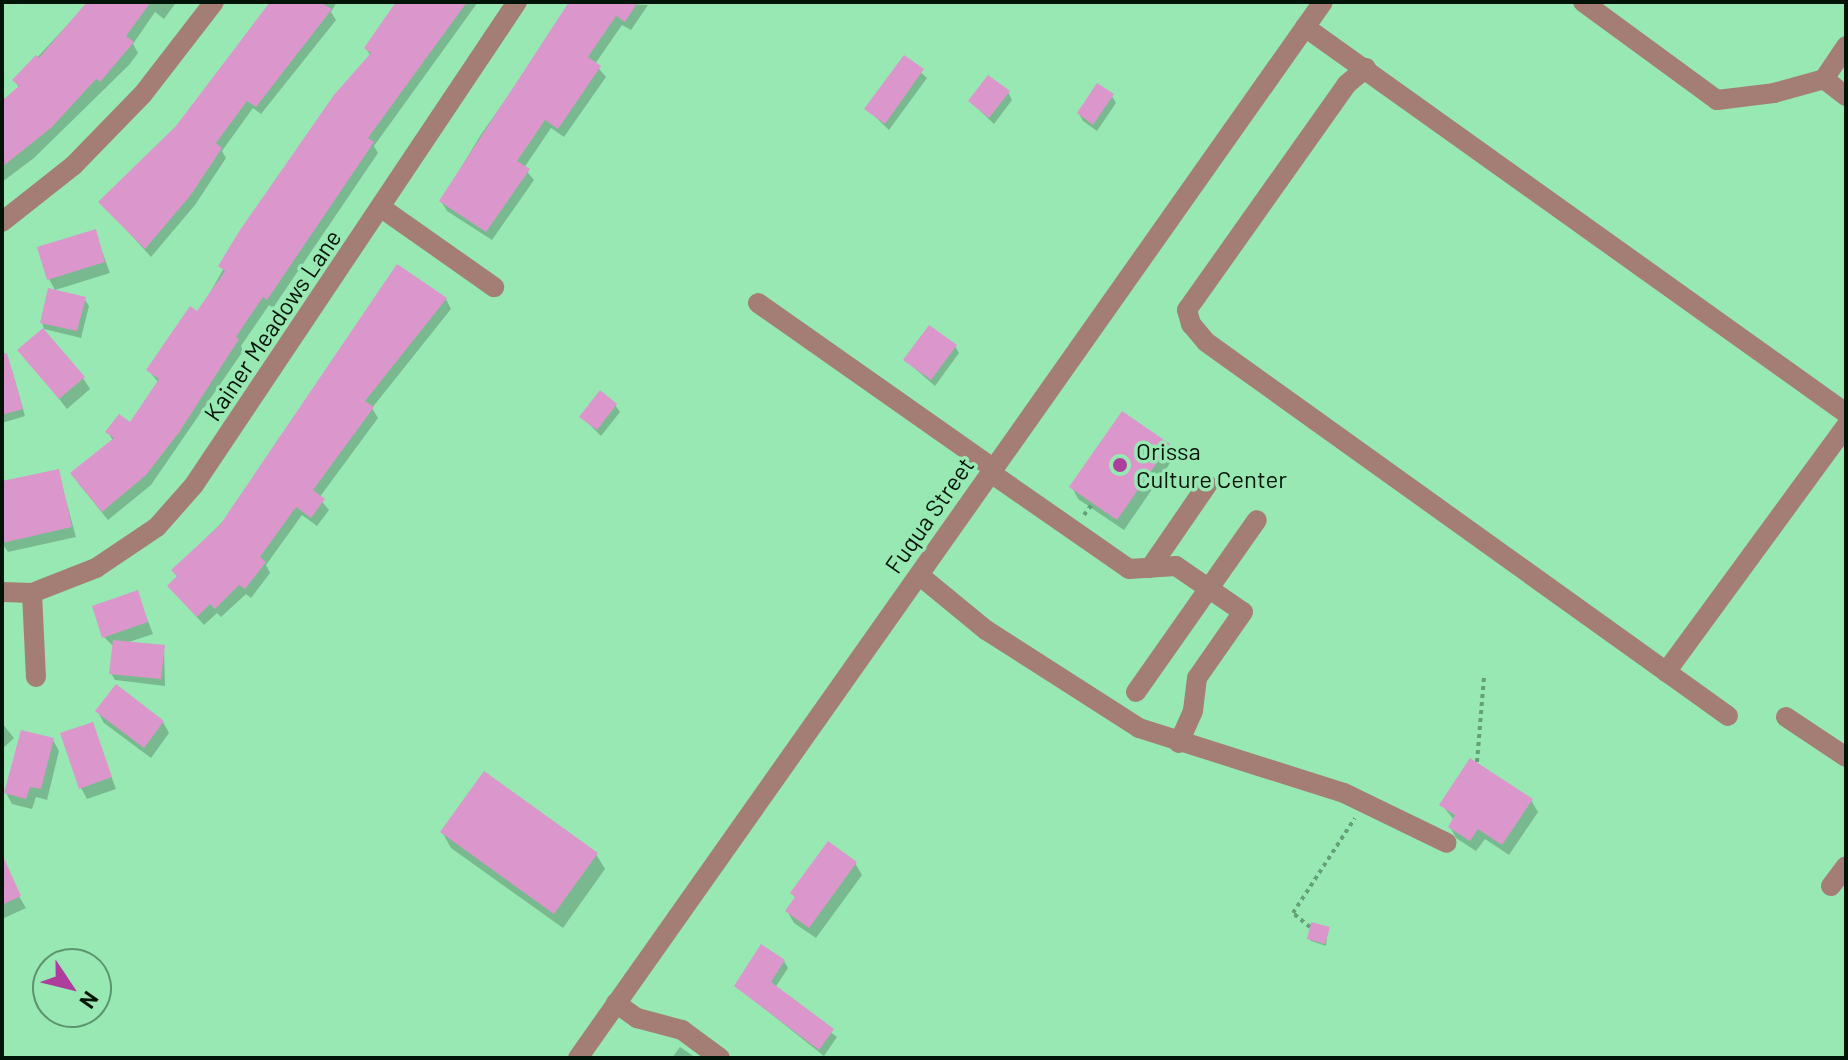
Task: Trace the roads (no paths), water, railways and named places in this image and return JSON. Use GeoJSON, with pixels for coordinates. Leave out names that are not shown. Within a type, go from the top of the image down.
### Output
{"type":"FeatureCollection","features":[{"type":"Feature","properties":{"kind":"street"},"geometry":{"type":"LineString","coordinates":[[2,222],[73,166],[133,105],[214,2]]}},
{"type":"Feature","properties":{"kind":"street","name":"Kainer Meadows Lane"},"geometry":{"type":"LineString","coordinates":[[2,592],[32,593],[96,568],[157,527],[194,485],[383,209],[517,2]]}},
{"type":"Feature","properties":{"kind":"street","name":"Fuqua Street"},"geometry":{"type":"LineString","coordinates":[[578,1058],[1323,2]]}},
{"type":"Feature","properties":{"kind":"street"},"geometry":{"type":"LineString","coordinates":[[1583,2],[1717,100],[1774,93],[1824,79],[1846,46]]}},
{"type":"Feature","properties":{"kind":"street"},"geometry":{"type":"LineString","coordinates":[[1305,27],[1846,413]]}},
{"type":"Feature","properties":{"kind":"street"},"geometry":{"type":"LineString","coordinates":[[1366,68],[1347,84],[1187,310],[1191,324],[1206,342],[1728,716]]}},
{"type":"Feature","properties":{"kind":"street"},"geometry":{"type":"LineString","coordinates":[[1824,79],[1846,96]]}},
{"type":"Feature","properties":{"kind":"street"},"geometry":{"type":"LineString","coordinates":[[383,209],[494,287]]}},
{"type":"Feature","properties":{"kind":"street"},"geometry":{"type":"LineString","coordinates":[[758,303],[1129,569],[1176,566],[1243,612],[1197,678],[1193,711],[1179,743]]}},
{"type":"Feature","properties":{"kind":"street"},"geometry":{"type":"LineString","coordinates":[[1666,672],[1846,426]]}},
{"type":"Feature","properties":{"kind":"street"},"geometry":{"type":"LineString","coordinates":[[1150,568],[1207,485]]}},
{"type":"Feature","properties":{"kind":"street"},"geometry":{"type":"LineString","coordinates":[[1136,692],[1257,520]]}},
{"type":"Feature","properties":{"kind":"street"},"geometry":{"type":"LineString","coordinates":[[919,575],[986,630],[1139,728],[1344,793],[1447,843]]}},
{"type":"Feature","properties":{"kind":"street"},"geometry":{"type":"LineString","coordinates":[[32,593],[36,677]]}},
{"type":"Feature","properties":{"kind":"street"},"geometry":{"type":"LineString","coordinates":[[1786,717],[1846,757]]}},
{"type":"Feature","properties":{"kind":"street"},"geometry":{"type":"LineString","coordinates":[[1831,886],[1846,866]]}},
{"type":"Feature","properties":{"kind":"street"},"geometry":{"type":"LineString","coordinates":[[616,1003],[637,1018],[682,1030],[720,1058]]}},
{"type":"Feature","properties":{"kind":"place","name":"Orissa Culture Center"},"geometry":{"type":"Point","coordinates":[1120,465]}}]}
